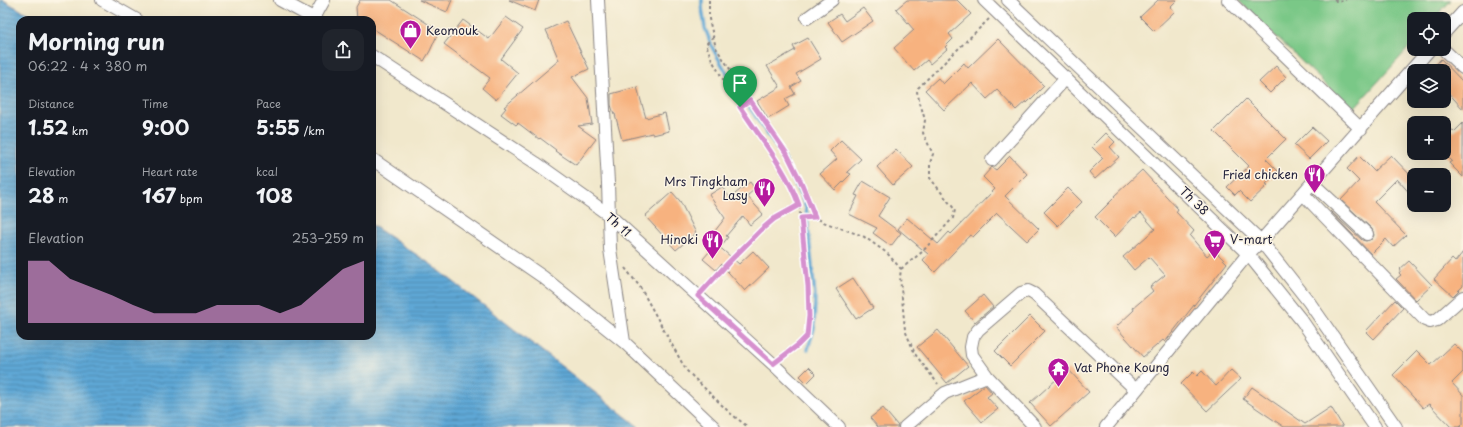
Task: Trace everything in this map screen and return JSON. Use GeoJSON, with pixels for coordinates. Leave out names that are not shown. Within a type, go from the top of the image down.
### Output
{"type":"FeatureCollection","features":[{"type":"Feature","properties":{"kind":"street"},"geometry":{"type":"LineString","coordinates":[[102,0],[130,16]]}},
{"type":"Feature","properties":{"kind":"street"},"geometry":{"type":"LineString","coordinates":[[280,0],[310,16]]}},
{"type":"Feature","properties":{"kind":"street"},"geometry":{"type":"LineString","coordinates":[[317,16],[324,0]]}},
{"type":"Feature","properties":{"kind":"street"},"geometry":{"type":"LineString","coordinates":[[598,0],[610,249],[624,342]]}},
{"type":"Feature","properties":{"kind":"street"},"geometry":{"type":"LineString","coordinates":[[807,18],[832,0]]}},
{"type":"Feature","properties":{"kind":"street","name":"Th 38"},"geometry":{"type":"LineString","coordinates":[[984,0],[1248,254],[1302,321],[1375,427]]}},
{"type":"Feature","properties":{"kind":"street","name":"Th 38"},"geometry":{"type":"LineString","coordinates":[[1008,0],[1261,241],[1310,302],[1396,427]]}},
{"type":"Feature","properties":{"kind":"street"},"geometry":{"type":"LineString","coordinates":[[1228,0],[1361,129]]}},
{"type":"Feature","properties":{"kind":"street"},"geometry":{"type":"LineString","coordinates":[[1451,25],[1463,12]]}},
{"type":"Feature","properties":{"kind":"street"},"geometry":{"type":"LineString","coordinates":[[1106,427],[1248,254],[1361,129],[1424,56]]}},
{"type":"Feature","properties":{"kind":"street"},"geometry":{"type":"LineString","coordinates":[[1450,56],[1463,68]]}},
{"type":"Feature","properties":{"kind":"street","name":"Th 11"},"geometry":{"type":"LineString","coordinates":[[376,59],[536,162],[608,215],[773,364],[839,427]]}},
{"type":"Feature","properties":{"kind":"street"},"geometry":{"type":"LineString","coordinates":[[992,160],[1066,78]]}},
{"type":"Feature","properties":{"kind":"street"},"geometry":{"type":"LineString","coordinates":[[376,162],[543,276],[624,342],[714,427]]}},
{"type":"Feature","properties":{"kind":"street"},"geometry":{"type":"LineString","coordinates":[[1312,183],[1367,234]]}},
{"type":"Feature","properties":{"kind":"street"},"geometry":{"type":"LineString","coordinates":[[1303,194],[1424,320],[1430,322],[1437,320],[1463,297]]}},
{"type":"Feature","properties":{"kind":"street"},"geometry":{"type":"LineString","coordinates":[[1035,427],[987,376],[972,355],[971,347],[973,337],[978,330],[1021,293],[1028,292],[1034,294],[1136,390]]}},
{"type":"Feature","properties":{"kind":"street"},"geometry":{"type":"LineString","coordinates":[[906,427],[945,393],[987,376]]}},
{"type":"Feature","properties":{"kind":"path"},"geometry":{"type":"LineString","coordinates":[[709,0],[709,19],[716,48],[749,101],[787,154],[801,182],[814,217]]}},
{"type":"Feature","properties":{"kind":"path"},"geometry":{"type":"LineString","coordinates":[[1334,0],[1338,2],[1346,0]]}},
{"type":"Feature","properties":{"kind":"path"},"geometry":{"type":"LineString","coordinates":[[945,393],[915,354],[905,330],[900,277],[901,269],[922,252],[953,218],[955,210],[930,178],[930,163],[933,154],[923,133],[925,120],[917,92],[918,88],[984,25],[996,11]]}},
{"type":"Feature","properties":{"kind":"path"},"geometry":{"type":"LineString","coordinates":[[713,37],[706,44],[712,60],[740,106],[785,174],[799,205],[802,218],[808,286],[809,316],[807,336],[798,345],[773,364]]}},
{"type":"Feature","properties":{"kind":"path"},"geometry":{"type":"LineString","coordinates":[[740,106],[749,101]]}},
{"type":"Feature","properties":{"kind":"path"},"geometry":{"type":"LineString","coordinates":[[698,296],[761,230],[774,219],[799,205]]}},
{"type":"Feature","properties":{"kind":"path"},"geometry":{"type":"LineString","coordinates":[[802,218],[814,217],[823,222],[863,236],[887,252],[901,269]]}},
{"type":"Feature","properties":{"kind":"path"},"geometry":{"type":"LineString","coordinates":[[623,265],[640,287],[686,370],[730,413],[748,427]]}},
{"type":"Feature","properties":{"kind":"green space"},"geometry":{"type":"Polygon","coordinates":[[[1238,0],[1451,0],[1440,12],[1407,12],[1407,50],[1355,107],[1349,107],[1238,0]]]}},
{"type":"Feature","properties":{"kind":"water"},"geometry":{"type":"Polygon","coordinates":[[[0,0],[3,0],[31,16],[16,16],[16,340],[376,340],[376,228],[432,265],[639,427],[0,427],[0,0]]]}},
{"type":"Feature","properties":{"kind":"building"},"geometry":{"type":"Polygon","coordinates":[[[360,0],[391,0],[439,31],[424,61],[376,31],[376,16],[357,16],[356,7],[360,0]]]}},
{"type":"Feature","properties":{"kind":"building"},"geometry":{"type":"Polygon","coordinates":[[[419,0],[452,0],[447,12],[419,0]]]}},
{"type":"Feature","properties":{"kind":"building"},"geometry":{"type":"Polygon","coordinates":[[[509,0],[539,0],[535,11],[509,0]]]}},
{"type":"Feature","properties":{"kind":"building"},"geometry":{"type":"Polygon","coordinates":[[[907,0],[957,0],[971,14],[949,34],[953,39],[945,47],[947,49],[930,64],[927,60],[914,71],[894,48],[914,30],[896,9],[907,0]]]}},
{"type":"Feature","properties":{"kind":"building"},"geometry":{"type":"Polygon","coordinates":[[[1158,0],[1177,0],[1170,7],[1174,12],[1154,31],[1140,17],[1158,0]]]}},
{"type":"Feature","properties":{"kind":"building"},"geometry":{"type":"Polygon","coordinates":[[[863,8],[873,21],[842,42],[828,22],[840,14],[845,21],[863,8]]]}},
{"type":"Feature","properties":{"kind":"building"},"geometry":{"type":"Polygon","coordinates":[[[506,17],[523,29],[501,59],[518,73],[496,100],[482,88],[490,78],[444,44],[463,20],[489,39],[506,17]]]}},
{"type":"Feature","properties":{"kind":"building"},"geometry":{"type":"Polygon","coordinates":[[[566,21],[589,69],[572,77],[588,98],[592,124],[578,126],[596,139],[576,165],[518,123],[516,125],[501,114],[506,108],[504,107],[559,60],[546,30],[566,21]]]}},
{"type":"Feature","properties":{"kind":"building"},"geometry":{"type":"Polygon","coordinates":[[[808,38],[821,59],[796,74],[801,81],[791,87],[795,94],[785,99],[789,106],[768,119],[757,101],[780,87],[767,66],[795,50],[793,46],[808,38]]]}},
{"type":"Feature","properties":{"kind":"building"},"geometry":{"type":"Polygon","coordinates":[[[998,39],[1044,86],[1027,103],[1026,101],[1016,110],[997,90],[987,99],[972,83],[944,110],[925,90],[938,78],[943,84],[964,63],[968,68],[998,39]]]}},
{"type":"Feature","properties":{"kind":"building"},"geometry":{"type":"Polygon","coordinates":[[[1441,59],[1446,64],[1436,64],[1441,59]]]}},
{"type":"Feature","properties":{"kind":"building"},"geometry":{"type":"Polygon","coordinates":[[[1276,66],[1286,77],[1270,93],[1259,82],[1276,66]]]}},
{"type":"Feature","properties":{"kind":"building"},"geometry":{"type":"Polygon","coordinates":[[[1451,69],[1463,82],[1463,109],[1451,96],[1451,69]]]}},
{"type":"Feature","properties":{"kind":"building"},"geometry":{"type":"Polygon","coordinates":[[[637,87],[646,118],[665,113],[669,131],[653,135],[652,133],[622,140],[611,105],[611,94],[637,87]]]}},
{"type":"Feature","properties":{"kind":"building"},"geometry":{"type":"Polygon","coordinates":[[[1246,99],[1286,139],[1266,159],[1278,171],[1266,184],[1268,185],[1250,202],[1239,191],[1235,195],[1227,187],[1249,166],[1214,131],[1246,99]]]}},
{"type":"Feature","properties":{"kind":"building"},"geometry":{"type":"Polygon","coordinates":[[[1463,123],[1463,177],[1449,163],[1452,161],[1451,129],[1454,132],[1463,123]]]}},
{"type":"Feature","properties":{"kind":"building"},"geometry":{"type":"Polygon","coordinates":[[[1312,127],[1327,141],[1309,159],[1294,145],[1312,127]]]}},
{"type":"Feature","properties":{"kind":"building"},"geometry":{"type":"Polygon","coordinates":[[[1106,133],[1115,142],[1110,147],[1119,157],[1095,179],[1089,172],[1103,158],[1092,147],[1106,133]]]}},
{"type":"Feature","properties":{"kind":"building"},"geometry":{"type":"Polygon","coordinates":[[[841,140],[861,159],[847,172],[851,174],[835,190],[820,174],[837,159],[830,151],[841,140]]]}},
{"type":"Feature","properties":{"kind":"building"},"geometry":{"type":"Polygon","coordinates":[[[896,149],[913,167],[893,185],[877,167],[896,149]]]}},
{"type":"Feature","properties":{"kind":"building"},"geometry":{"type":"Polygon","coordinates":[[[1391,155],[1407,172],[1407,190],[1397,179],[1374,202],[1406,235],[1393,247],[1386,239],[1371,254],[1330,211],[1362,240],[1366,241],[1372,239],[1374,235],[1372,229],[1341,200],[1359,181],[1347,169],[1359,156],[1374,171],[1391,155]]]}},
{"type":"Feature","properties":{"kind":"building"},"geometry":{"type":"Polygon","coordinates":[[[1010,156],[1027,174],[1005,196],[1039,229],[1027,241],[997,213],[973,237],[970,235],[935,272],[923,260],[928,254],[898,229],[907,218],[938,244],[949,232],[951,234],[995,189],[983,177],[992,167],[996,170],[1010,156]]]}},
{"type":"Feature","properties":{"kind":"building"},"geometry":{"type":"Polygon","coordinates":[[[1142,170],[1178,209],[1176,212],[1194,231],[1190,236],[1207,256],[1214,250],[1227,263],[1165,342],[1163,340],[1143,357],[1116,327],[1134,310],[1133,308],[1153,291],[1150,287],[1165,275],[1149,257],[1134,270],[1123,257],[1155,229],[1141,213],[1135,218],[1134,217],[1115,237],[1095,217],[1115,197],[1114,196],[1142,170]]]}},
{"type":"Feature","properties":{"kind":"building"},"geometry":{"type":"Polygon","coordinates":[[[863,181],[890,197],[878,216],[901,233],[891,246],[873,233],[877,228],[849,214],[858,196],[855,195],[863,181]]]}},
{"type":"Feature","properties":{"kind":"building"},"geometry":{"type":"Polygon","coordinates":[[[750,182],[755,189],[747,196],[763,214],[750,225],[743,216],[726,236],[728,237],[722,245],[711,236],[725,218],[709,195],[722,187],[730,198],[750,182]]]}},
{"type":"Feature","properties":{"kind":"building"},"geometry":{"type":"Polygon","coordinates":[[[1068,188],[1082,202],[1058,226],[1044,212],[1068,188]]]}},
{"type":"Feature","properties":{"kind":"building"},"geometry":{"type":"Polygon","coordinates":[[[672,192],[680,201],[696,233],[676,250],[645,216],[672,192]]]}},
{"type":"Feature","properties":{"kind":"building"},"geometry":{"type":"Polygon","coordinates":[[[716,244],[739,264],[753,251],[769,268],[745,291],[721,264],[716,270],[703,259],[716,244]]]}},
{"type":"Feature","properties":{"kind":"building"},"geometry":{"type":"Polygon","coordinates":[[[1463,252],[1463,286],[1453,296],[1434,279],[1452,259],[1455,262],[1463,252]]]}},
{"type":"Feature","properties":{"kind":"building"},"geometry":{"type":"Polygon","coordinates":[[[1409,261],[1432,285],[1416,300],[1396,279],[1401,275],[1399,273],[1401,270],[1400,269],[1409,261]]]}},
{"type":"Feature","properties":{"kind":"building"},"geometry":{"type":"Polygon","coordinates":[[[853,278],[873,308],[856,319],[836,289],[853,278]]]}},
{"type":"Feature","properties":{"kind":"building"},"geometry":{"type":"Polygon","coordinates":[[[983,295],[993,307],[975,322],[965,311],[983,295]]]}},
{"type":"Feature","properties":{"kind":"building"},"geometry":{"type":"Polygon","coordinates":[[[1395,300],[1403,308],[1374,339],[1366,331],[1395,300]]]}},
{"type":"Feature","properties":{"kind":"building"},"geometry":{"type":"Polygon","coordinates":[[[1030,316],[1045,331],[1010,366],[995,351],[1030,316]]]}},
{"type":"Feature","properties":{"kind":"building"},"geometry":{"type":"Polygon","coordinates":[[[938,330],[968,366],[947,383],[917,347],[938,330]]]}},
{"type":"Feature","properties":{"kind":"building"},"geometry":{"type":"Polygon","coordinates":[[[1454,344],[1463,353],[1463,372],[1452,383],[1463,395],[1463,424],[1460,427],[1451,427],[1429,404],[1423,408],[1393,375],[1417,351],[1431,365],[1454,344]]]}},
{"type":"Feature","properties":{"kind":"building"},"geometry":{"type":"Polygon","coordinates":[[[809,367],[816,374],[807,383],[800,376],[809,367]]]}},
{"type":"Feature","properties":{"kind":"building"},"geometry":{"type":"Polygon","coordinates":[[[1068,369],[1089,392],[1051,426],[1030,403],[1068,369]]]}},
{"type":"Feature","properties":{"kind":"building"},"geometry":{"type":"Polygon","coordinates":[[[1231,370],[1241,379],[1207,411],[1181,384],[1193,372],[1197,376],[1202,371],[1216,386],[1231,370]]]}},
{"type":"Feature","properties":{"kind":"building"},"geometry":{"type":"Polygon","coordinates":[[[985,385],[992,393],[987,397],[998,409],[982,422],[964,401],[985,385]]]}},
{"type":"Feature","properties":{"kind":"building"},"geometry":{"type":"Polygon","coordinates":[[[1252,387],[1305,424],[1331,407],[1343,427],[1284,427],[1243,399],[1252,387]]]}},
{"type":"Feature","properties":{"kind":"building"},"geometry":{"type":"Polygon","coordinates":[[[883,408],[898,427],[878,427],[870,418],[883,408]]]}},
{"type":"Feature","properties":{"kind":"waterway"},"geometry":{"type":"LineString","coordinates":[[702,0],[705,28],[713,49],[733,84],[781,154],[806,207],[815,296],[814,328],[808,349]]}},
{"type":"Feature","properties":{"kind":"place","name":"Keomouk"},"geometry":{"type":"Point","coordinates":[410,50]}},
{"type":"Feature","properties":{"kind":"place","name":"Fried chicken"},"geometry":{"type":"Point","coordinates":[1314,194]}},
{"type":"Feature","properties":{"kind":"place","name":"Mrs Tingkham Lasy"},"geometry":{"type":"Point","coordinates":[764,208]}},
{"type":"Feature","properties":{"kind":"place","name":"Hinoki"},"geometry":{"type":"Point","coordinates":[713,260]}},
{"type":"Feature","properties":{"kind":"place","name":"V-mart"},"geometry":{"type":"Point","coordinates":[1215,260]}},
{"type":"Feature","properties":{"kind":"place","name":"Vat Phone Koung"},"geometry":{"type":"Point","coordinates":[1058,388]}},
{"type":"Feature","properties":{"kind":"route"},"geometry":{"type":"LineString","coordinates":[[750,100],[787,154],[801,182],[815,217],[801,218],[808,286],[809,316],[807,336],[798,345],[773,364],[698,296],[761,230],[774,219],[799,205],[785,174],[740,107],[750,100]]}}]}
